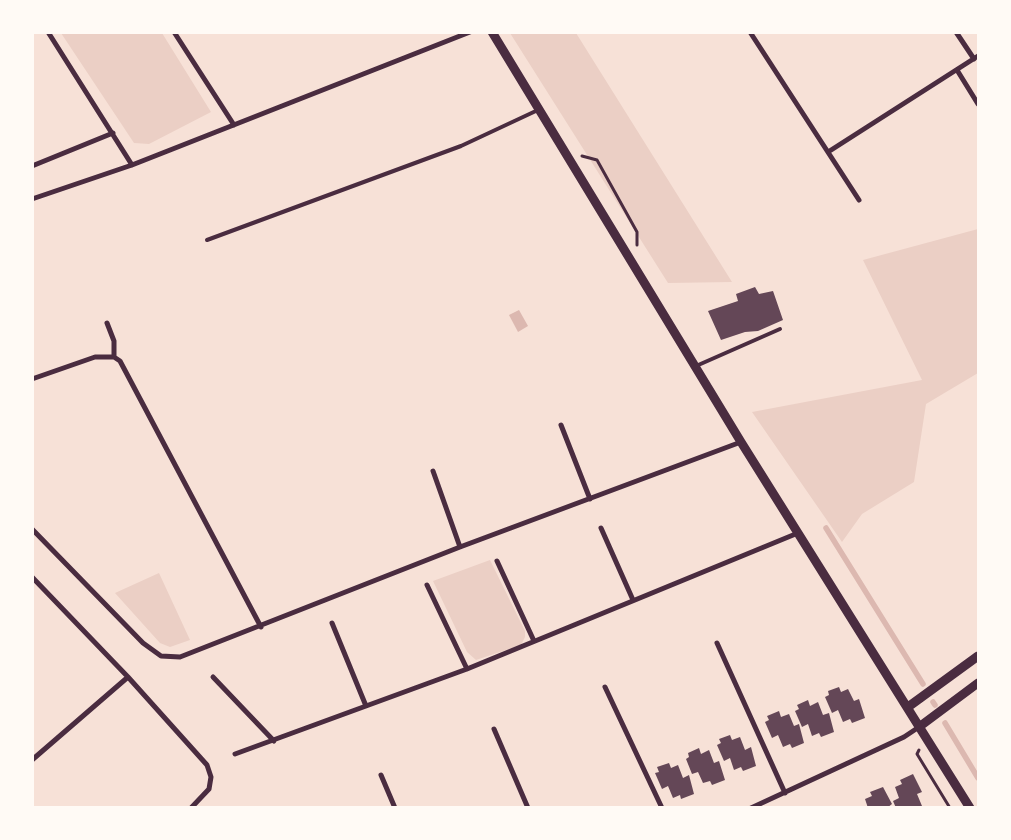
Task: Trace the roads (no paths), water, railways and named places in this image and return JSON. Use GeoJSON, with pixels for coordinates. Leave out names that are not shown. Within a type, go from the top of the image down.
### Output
{"type":"FeatureCollection","features":[{"type":"Feature","properties":{"kind":"street"},"geometry":{"type":"LineString","coordinates":[[48,32],[132,165]]}},
{"type":"Feature","properties":{"kind":"street"},"geometry":{"type":"LineString","coordinates":[[174,32],[234,125]]}},
{"type":"Feature","properties":{"kind":"street"},"geometry":{"type":"LineString","coordinates":[[32,199],[132,165],[470,32]]}},
{"type":"Feature","properties":{"kind":"street"},"geometry":{"type":"LineString","coordinates":[[492,32],[741,442],[970,808]]}},
{"type":"Feature","properties":{"kind":"street"},"geometry":{"type":"LineString","coordinates":[[750,32],[859,200]]}},
{"type":"Feature","properties":{"kind":"street"},"geometry":{"type":"LineString","coordinates":[[828,152],[976,58],[956,32]]}},
{"type":"Feature","properties":{"kind":"street"},"geometry":{"type":"LineString","coordinates":[[957,70],[978,104]]}},
{"type":"Feature","properties":{"kind":"street"},"geometry":{"type":"LineString","coordinates":[[32,166],[112,133]]}},
{"type":"Feature","properties":{"kind":"street"},"geometry":{"type":"LineString","coordinates":[[107,324],[114,341],[114,357]]}},
{"type":"Feature","properties":{"kind":"street"},"geometry":{"type":"LineString","coordinates":[[32,379],[95,357],[114,357],[124,366],[261,627]]}},
{"type":"Feature","properties":{"kind":"street"},"geometry":{"type":"LineString","coordinates":[[561,424],[590,498]]}},
{"type":"Feature","properties":{"kind":"street"},"geometry":{"type":"LineString","coordinates":[[32,529],[143,643],[161,656],[187,656],[460,547],[741,442]]}},
{"type":"Feature","properties":{"kind":"street"},"geometry":{"type":"LineString","coordinates":[[433,471],[460,547]]}},
{"type":"Feature","properties":{"kind":"street"},"geometry":{"type":"LineString","coordinates":[[602,528],[633,600]]}},
{"type":"Feature","properties":{"kind":"street"},"geometry":{"type":"LineString","coordinates":[[235,754],[468,669],[798,533]]}},
{"type":"Feature","properties":{"kind":"street"},"geometry":{"type":"LineString","coordinates":[[497,561],[534,641]]}},
{"type":"Feature","properties":{"kind":"street"},"geometry":{"type":"LineString","coordinates":[[32,577],[203,758],[210,777],[209,789],[191,808]]}},
{"type":"Feature","properties":{"kind":"street"},"geometry":{"type":"LineString","coordinates":[[427,585],[468,669]]}},
{"type":"Feature","properties":{"kind":"street"},"geometry":{"type":"LineString","coordinates":[[332,623],[366,706]]}},
{"type":"Feature","properties":{"kind":"street"},"geometry":{"type":"LineString","coordinates":[[717,643],[784,793]]}},
{"type":"Feature","properties":{"kind":"street"},"geometry":{"type":"LineString","coordinates":[[908,708],[978,656]]}},
{"type":"Feature","properties":{"kind":"street"},"geometry":{"type":"LineString","coordinates":[[32,760],[128,677]]}},
{"type":"Feature","properties":{"kind":"street"},"geometry":{"type":"LineString","coordinates":[[213,677],[274,741]]}},
{"type":"Feature","properties":{"kind":"street"},"geometry":{"type":"LineString","coordinates":[[751,808],[904,737],[978,683]]}},
{"type":"Feature","properties":{"kind":"street"},"geometry":{"type":"LineString","coordinates":[[604,687],[662,808]]}},
{"type":"Feature","properties":{"kind":"street"},"geometry":{"type":"LineString","coordinates":[[494,729],[528,808]]}},
{"type":"Feature","properties":{"kind":"street"},"geometry":{"type":"LineString","coordinates":[[381,774],[395,808]]}},
{"type":"Feature","properties":{"kind":"lane"},"geometry":{"type":"LineString","coordinates":[[207,240],[461,146],[538,110]]}},
{"type":"Feature","properties":{"kind":"lane"},"geometry":{"type":"LineString","coordinates":[[696,366],[780,329]]}},
{"type":"Feature","properties":{"kind":"waterway"},"geometry":{"type":"LineString","coordinates":[[826,528],[923,684]]}},
{"type":"Feature","properties":{"kind":"waterway"},"geometry":{"type":"LineString","coordinates":[[945,723],[978,778]]}}]}
